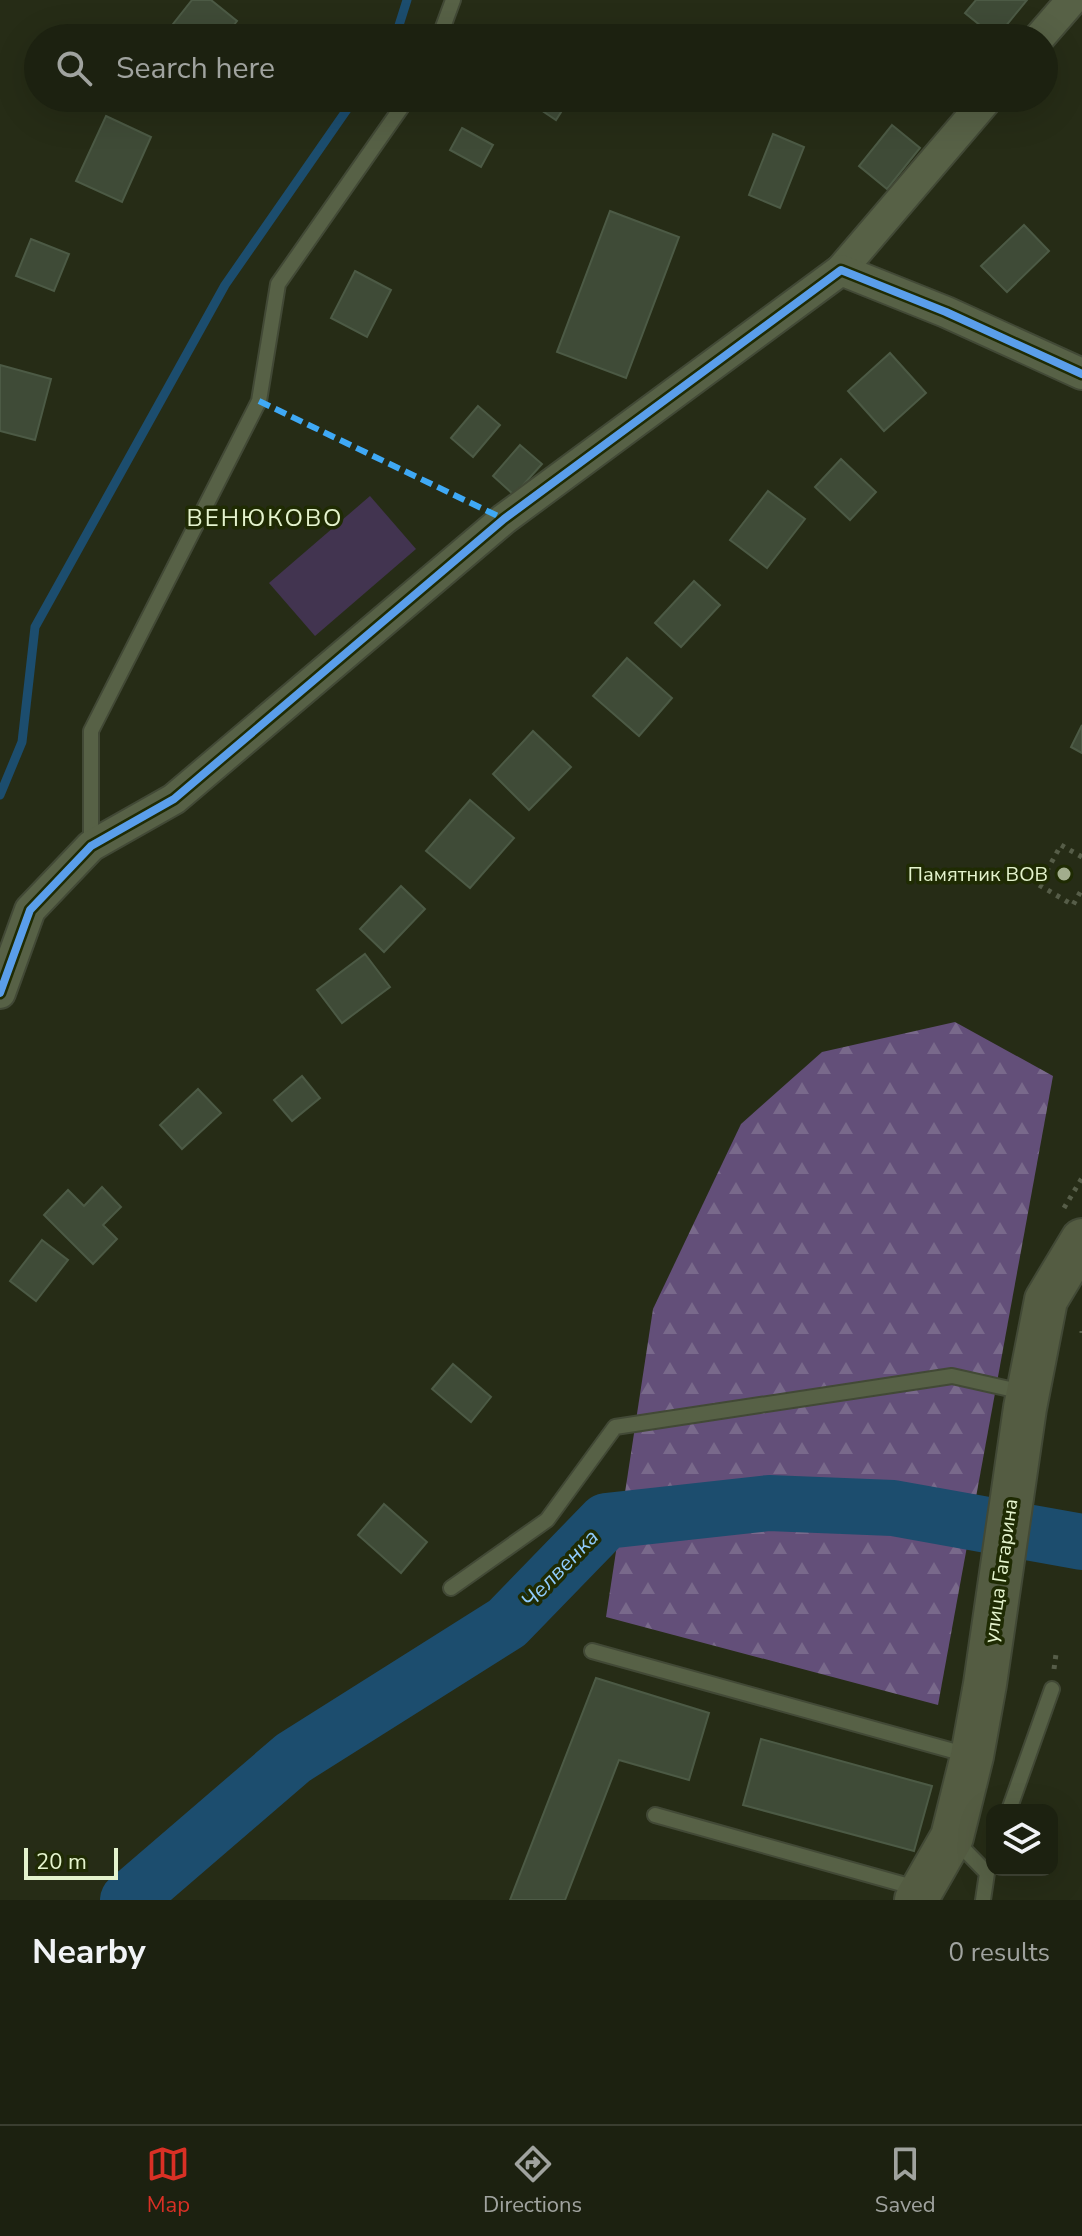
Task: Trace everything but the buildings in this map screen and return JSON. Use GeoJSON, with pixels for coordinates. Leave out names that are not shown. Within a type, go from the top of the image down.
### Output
{"type":"FeatureCollection","features":[{"type":"Feature","properties":{"kind":"main road","name":"улица Гагарина"},"geometry":{"type":"LineString","coordinates":[[918,1897],[952,1837],[972,1756],[1026,1401],[1046,1300],[1082,1240]]}},
{"type":"Feature","properties":{"kind":"street"},"geometry":{"type":"LineString","coordinates":[[1051,24],[1072,0]]}},
{"type":"Feature","properties":{"kind":"street"},"geometry":{"type":"LineString","coordinates":[[0,993],[30,910],[91,846],[174,799],[504,519],[841,270],[976,112]]}},
{"type":"Feature","properties":{"kind":"street"},"geometry":{"type":"LineString","coordinates":[[841,270],[946,312],[1082,374]]}},
{"type":"Feature","properties":{"kind":"lane"},"geometry":{"type":"LineString","coordinates":[[444,24],[453,0]]}},
{"type":"Feature","properties":{"kind":"lane"},"geometry":{"type":"LineString","coordinates":[[91,846],[91,731],[259,401],[278,284],[398,112]]}},
{"type":"Feature","properties":{"kind":"lane"},"geometry":{"type":"LineString","coordinates":[[451,1588],[547,1520],[615,1427],[952,1376],[1026,1401]]}},
{"type":"Feature","properties":{"kind":"lane"},"geometry":{"type":"LineString","coordinates":[[592,1651],[972,1756]]}},
{"type":"Feature","properties":{"kind":"lane"},"geometry":{"type":"LineString","coordinates":[[1011,1804],[1052,1689]]}},
{"type":"Feature","properties":{"kind":"lane"},"geometry":{"type":"LineString","coordinates":[[655,1815],[902,1884],[918,1897]]}},
{"type":"Feature","properties":{"kind":"lane"},"geometry":{"type":"LineString","coordinates":[[952,1837],[986,1872]]}},
{"type":"Feature","properties":{"kind":"lane"},"geometry":{"type":"LineString","coordinates":[[983,1900],[987,1876]]}},
{"type":"Feature","properties":{"kind":"path"},"geometry":{"type":"LineString","coordinates":[[1082,857],[1061,845],[1039,885],[1073,905],[1082,889]]}},
{"type":"Feature","properties":{"kind":"green space"},"geometry":{"type":"Polygon","coordinates":[[[955,1022],[1053,1076],[938,1705],[606,1617],[653,1309],[741,1124],[822,1052],[955,1022]]]}},
{"type":"Feature","properties":{"kind":"shaded area"},"geometry":{"type":"Polygon","coordinates":[[[370,496],[416,549],[315,636],[269,583],[370,496]]]}},
{"type":"Feature","properties":{"kind":"waterway"},"geometry":{"type":"LineString","coordinates":[[399,24],[407,0]]}},
{"type":"Feature","properties":{"kind":"waterway"},"geometry":{"type":"LineString","coordinates":[[0,795],[22,742],[35,627],[225,285],[345,112]]}},
{"type":"Feature","properties":{"kind":"waterway","name":"Челвенка"},"geometry":{"type":"LineString","coordinates":[[128,1900],[293,1758],[507,1623],[606,1521],[769,1503],[893,1508],[1082,1542]]}},
{"type":"Feature","properties":{"kind":"marked path"},"geometry":{"type":"LineString","coordinates":[[259,401],[504,519]]}},
{"type":"Feature","properties":{"kind":"cycle path"},"geometry":{"type":"LineString","coordinates":[[0,993],[30,910],[91,846],[174,799],[504,519],[841,270],[946,312],[1082,374]]}},
{"type":"Feature","properties":{"kind":"place","name":"Памятник ВОВ"},"geometry":{"type":"Point","coordinates":[1064,874]}},
{"type":"Feature","properties":{"kind":"district","name":"ВЕНЮКОВО"},"geometry":{"type":"Point","coordinates":[265,518]}}]}
